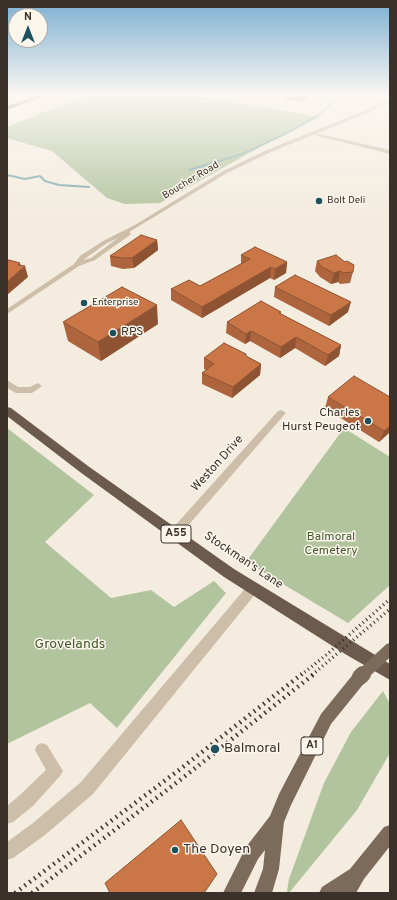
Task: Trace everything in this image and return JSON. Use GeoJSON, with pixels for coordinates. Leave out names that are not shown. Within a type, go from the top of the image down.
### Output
{"type":"FeatureCollection","features":[{"type":"Feature","properties":{"kind":"highway","name":"Stockman's Lane"},"geometry":{"type":"LineString","coordinates":[[7,411],[84,470],[175,533],[229,573],[350,649],[390,672]]}},
{"type":"Feature","properties":{"kind":"main road","name":"A1"},"geometry":{"type":"LineString","coordinates":[[232,893],[252,853],[276,822],[293,783],[326,719],[360,677],[390,649]]}},
{"type":"Feature","properties":{"kind":"main road","name":"A1"},"geometry":{"type":"LineString","coordinates":[[263,893],[270,869],[276,822]]}},
{"type":"Feature","properties":{"kind":"main road"},"geometry":{"type":"LineString","coordinates":[[347,893],[357,874],[390,834]]}},
{"type":"Feature","properties":{"kind":"main road"},"geometry":{"type":"LineString","coordinates":[[328,893],[357,874]]}},
{"type":"Feature","properties":{"kind":"street","name":"Boucher Road"},"geometry":{"type":"LineString","coordinates":[[7,312],[77,265],[82,257],[105,242],[137,226],[225,172],[262,154],[305,136]]}},
{"type":"Feature","properties":{"kind":"street"},"geometry":{"type":"LineString","coordinates":[[324,136],[390,152]]}},
{"type":"Feature","properties":{"kind":"street"},"geometry":{"type":"LineString","coordinates":[[7,383],[16,390],[24,391],[32,390],[38,386]]}},
{"type":"Feature","properties":{"kind":"street","name":"Weston Drive"},"geometry":{"type":"LineString","coordinates":[[175,533],[281,413]]}},
{"type":"Feature","properties":{"kind":"street"},"geometry":{"type":"LineString","coordinates":[[7,852],[40,829],[87,788],[253,588]]}},
{"type":"Feature","properties":{"kind":"street"},"geometry":{"type":"LineString","coordinates":[[7,816],[27,800],[55,771],[42,750]]}},
{"type":"Feature","properties":{"kind":"green space"},"geometry":{"type":"Polygon","coordinates":[[[7,136],[283,136],[160,203],[125,204],[107,198],[52,151],[7,138],[7,136]]]}},
{"type":"Feature","properties":{"kind":"green space","name":"Grovelands"},"geometry":{"type":"Polygon","coordinates":[[[7,428],[94,495],[45,542],[111,598],[151,590],[174,607],[214,581],[226,593],[117,728],[90,703],[7,744],[7,428]]]}},
{"type":"Feature","properties":{"kind":"green space","name":"Balmoral Cemetery"},"geometry":{"type":"Polygon","coordinates":[[[344,428],[390,457],[390,585],[348,623],[246,562],[344,428]]]}},
{"type":"Feature","properties":{"kind":"green space"},"geometry":{"type":"Polygon","coordinates":[[[383,691],[390,704],[390,753],[357,810],[289,893],[287,891],[289,879],[324,783],[351,732],[383,691]]]}},
{"type":"Feature","properties":{"kind":"building"},"geometry":{"type":"Polygon","coordinates":[[[141,235],[157,240],[132,258],[110,256],[141,235]]]}},
{"type":"Feature","properties":{"kind":"building"},"geometry":{"type":"Polygon","coordinates":[[[255,247],[287,262],[275,269],[271,267],[202,307],[171,289],[189,280],[200,286],[250,259],[241,255],[255,247]]]}},
{"type":"Feature","properties":{"kind":"building"},"geometry":{"type":"Polygon","coordinates":[[[336,255],[345,262],[347,261],[354,265],[353,272],[343,273],[340,271],[334,273],[322,267],[317,261],[336,255]]]}},
{"type":"Feature","properties":{"kind":"building"},"geometry":{"type":"Polygon","coordinates":[[[9,260],[20,263],[18,265],[25,266],[7,282],[7,262],[9,260]]]}},
{"type":"Feature","properties":{"kind":"building"},"geometry":{"type":"Polygon","coordinates":[[[295,275],[351,302],[331,315],[275,287],[295,275]]]}},
{"type":"Feature","properties":{"kind":"building"},"geometry":{"type":"Polygon","coordinates":[[[122,287],[157,305],[98,342],[63,322],[122,287]]]}},
{"type":"Feature","properties":{"kind":"building"},"geometry":{"type":"Polygon","coordinates":[[[261,301],[281,312],[279,313],[341,345],[328,355],[296,337],[281,347],[251,331],[246,334],[227,322],[261,301]]]}},
{"type":"Feature","properties":{"kind":"building"},"geometry":{"type":"Polygon","coordinates":[[[224,343],[246,354],[246,356],[261,364],[233,387],[202,373],[214,364],[204,358],[224,343]]]}},
{"type":"Feature","properties":{"kind":"building"},"geometry":{"type":"Polygon","coordinates":[[[354,376],[390,397],[390,426],[384,431],[328,397],[354,376]]]}},
{"type":"Feature","properties":{"kind":"building","name":"The Doyen"},"geometry":{"type":"Polygon","coordinates":[[[181,820],[217,874],[204,893],[110,893],[105,883],[181,820]]]}},
{"type":"Feature","properties":{"kind":"waterway"},"geometry":{"type":"LineString","coordinates":[[216,162],[242,154],[281,136]]}},
{"type":"Feature","properties":{"kind":"waterway"},"geometry":{"type":"LineString","coordinates":[[189,170],[219,161]]}},
{"type":"Feature","properties":{"kind":"waterway"},"geometry":{"type":"LineString","coordinates":[[7,175],[25,179],[40,176],[45,181],[59,185],[89,187]]}},
{"type":"Feature","properties":{"kind":"railway"},"geometry":{"type":"LineString","coordinates":[[301,675],[390,599]]}},
{"type":"Feature","properties":{"kind":"railway"},"geometry":{"type":"LineString","coordinates":[[312,675],[390,609]]}},
{"type":"Feature","properties":{"kind":"railway"},"geometry":{"type":"LineString","coordinates":[[15,893],[179,770],[302,674]]}},
{"type":"Feature","properties":{"kind":"railway"},"geometry":{"type":"LineString","coordinates":[[32,893],[184,777],[314,674]]}},
{"type":"Feature","properties":{"kind":"place","name":"Bolt Deli"},"geometry":{"type":"Point","coordinates":[319,201]}},
{"type":"Feature","properties":{"kind":"place","name":"Enterprise"},"geometry":{"type":"Point","coordinates":[84,303]}},
{"type":"Feature","properties":{"kind":"place","name":"RPS"},"geometry":{"type":"Point","coordinates":[113,333]}},
{"type":"Feature","properties":{"kind":"place","name":"Charles Hurst Peugeot"},"geometry":{"type":"Point","coordinates":[368,421]}},
{"type":"Feature","properties":{"kind":"place","name":"Balmoral"},"geometry":{"type":"Point","coordinates":[215,749]}},
{"type":"Feature","properties":{"kind":"place","name":"The Doyen"},"geometry":{"type":"Point","coordinates":[175,850]}}]}
